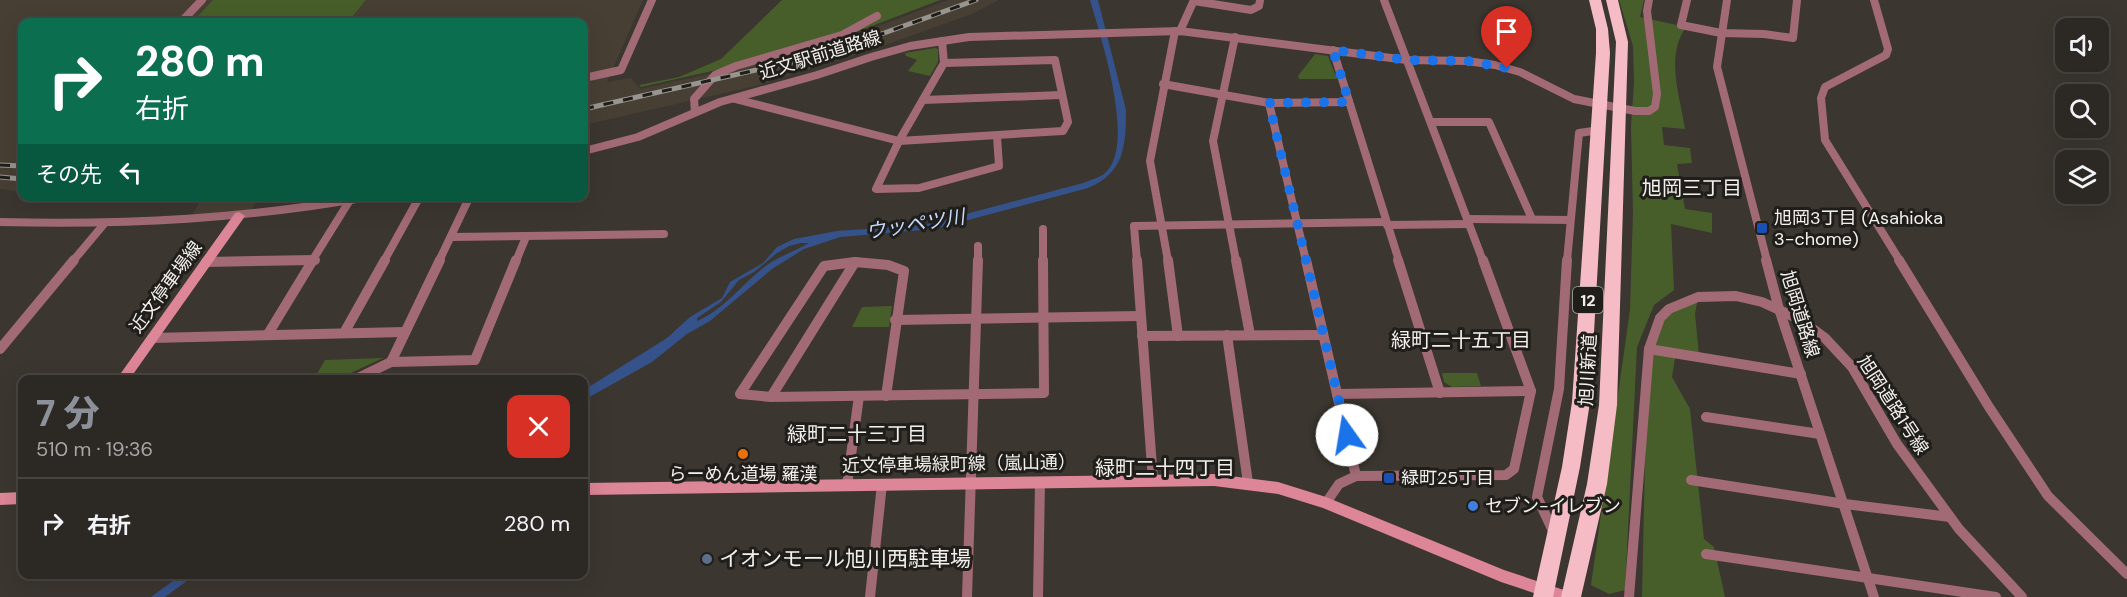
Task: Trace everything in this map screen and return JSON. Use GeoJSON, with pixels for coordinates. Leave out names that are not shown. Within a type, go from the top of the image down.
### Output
{"type":"FeatureCollection","features":[{"type":"Feature","properties":{"kind":"highway","name":"旭川新道"},"geometry":{"type":"LineString","coordinates":[[1544,594],[1571,467],[1581,402],[1600,130],[1603,53],[1602,29],[1596,0]]}},
{"type":"Feature","properties":{"kind":"highway","name":"旭川新道"},"geometry":{"type":"LineString","coordinates":[[1571,597],[1597,484],[1608,405],[1622,42],[1612,0]]}},
{"type":"Feature","properties":{"kind":"main road","name":"近文停車場線"},"geometry":{"type":"LineString","coordinates":[[126,375],[239,216]]}},
{"type":"Feature","properties":{"kind":"main road","name":"近文停車場緑町線（嵐山通）"},"geometry":{"type":"LineString","coordinates":[[588,489],[1153,480],[1248,483],[1278,488],[1326,503],[1544,594],[1565,597]]}},
{"type":"Feature","properties":{"kind":"main road"},"geometry":{"type":"LineString","coordinates":[[0,499],[18,498]]}},
{"type":"Feature","properties":{"kind":"street"},"geometry":{"type":"LineString","coordinates":[[185,18],[202,0]]}},
{"type":"Feature","properties":{"kind":"street"},"geometry":{"type":"LineString","coordinates":[[588,77],[621,70],[652,0]]}},
{"type":"Feature","properties":{"kind":"street"},"geometry":{"type":"LineString","coordinates":[[1178,336],[1163,225],[1150,161],[1163,84],[1178,31],[1194,1],[1251,10],[1259,6],[1260,0]]}},
{"type":"Feature","properties":{"kind":"street"},"geometry":{"type":"LineString","coordinates":[[1326,503],[1339,484],[1356,476],[1506,475],[1514,469],[1531,391],[1384,0]]}},
{"type":"Feature","properties":{"kind":"street"},"geometry":{"type":"LineString","coordinates":[[1178,31],[1407,60],[1467,61],[1495,65],[1520,72],[1574,99],[1621,110],[1649,111],[1655,107],[1657,94],[1647,11],[1649,0]]}},
{"type":"Feature","properties":{"kind":"street"},"geometry":{"type":"LineString","coordinates":[[1687,0],[1681,25],[1722,33],[1764,34],[1792,38],[1797,0]]}},
{"type":"Feature","properties":{"kind":"street","name":"旭岡道路線"},"geometry":{"type":"LineString","coordinates":[[1727,0],[1717,68],[1779,309],[1874,597]]}},
{"type":"Feature","properties":{"kind":"street"},"geometry":{"type":"LineString","coordinates":[[1874,0],[1888,49],[1886,55],[1825,87],[1821,98],[1826,140],[1989,407],[2048,496],[2127,574]]}},
{"type":"Feature","properties":{"kind":"street"},"geometry":{"type":"LineString","coordinates":[[694,112],[694,99],[715,75],[736,66],[842,35],[877,16]]}},
{"type":"Feature","properties":{"kind":"street","name":"近文駅前道路線"},"geometry":{"type":"LineString","coordinates":[[588,151],[638,137],[694,112],[733,98],[910,46],[969,37],[1178,31]]}},
{"type":"Feature","properties":{"kind":"street"},"geometry":{"type":"LineString","coordinates":[[1234,37],[1213,141],[1250,335]]}},
{"type":"Feature","properties":{"kind":"street"},"geometry":{"type":"LineString","coordinates":[[942,41],[944,63],[899,141],[876,189],[919,188],[999,166],[997,136]]}},
{"type":"Feature","properties":{"kind":"street"},"geometry":{"type":"LineString","coordinates":[[1333,50],[1440,393]]}},
{"type":"Feature","properties":{"kind":"street"},"geometry":{"type":"LineString","coordinates":[[733,98],[899,141],[1063,131],[1068,122],[1055,60],[944,63]]}},
{"type":"Feature","properties":{"kind":"street"},"geometry":{"type":"LineString","coordinates":[[1163,84],[1269,103],[1349,102]]}},
{"type":"Feature","properties":{"kind":"street"},"geometry":{"type":"LineString","coordinates":[[923,100],[1061,95]]}},
{"type":"Feature","properties":{"kind":"street"},"geometry":{"type":"LineString","coordinates":[[1269,103],[1356,476]]}},
{"type":"Feature","properties":{"kind":"street"},"geometry":{"type":"LineString","coordinates":[[1431,122],[1489,122],[1532,219]]}},
{"type":"Feature","properties":{"kind":"street"},"geometry":{"type":"LineString","coordinates":[[1555,535],[1537,497],[1559,389],[1570,220],[1579,134],[1600,130]]}},
{"type":"Feature","properties":{"kind":"street"},"geometry":{"type":"LineString","coordinates":[[0,222],[104,224],[239,216],[343,201]]}},
{"type":"Feature","properties":{"kind":"street"},"geometry":{"type":"LineString","coordinates":[[268,334],[349,201]]}},
{"type":"Feature","properties":{"kind":"street"},"geometry":{"type":"LineString","coordinates":[[344,333],[417,201]]}},
{"type":"Feature","properties":{"kind":"street"},"geometry":{"type":"LineString","coordinates":[[391,362],[468,201]]}},
{"type":"Feature","properties":{"kind":"street"},"geometry":{"type":"LineString","coordinates":[[1153,480],[1134,226],[1570,220]]}},
{"type":"Feature","properties":{"kind":"street"},"geometry":{"type":"LineString","coordinates":[[0,349],[104,224]]}},
{"type":"Feature","properties":{"kind":"street"},"geometry":{"type":"LineString","coordinates":[[886,396],[895,320],[904,271],[888,265],[855,262],[824,266],[740,394],[771,397],[886,396],[973,395],[1044,393],[1043,229]]}},
{"type":"Feature","properties":{"kind":"street"},"geometry":{"type":"LineString","coordinates":[[452,237],[664,234]]}},
{"type":"Feature","properties":{"kind":"street"},"geometry":{"type":"LineString","coordinates":[[364,375],[391,362],[475,360],[526,237]]}},
{"type":"Feature","properties":{"kind":"street"},"geometry":{"type":"LineString","coordinates":[[967,597],[978,246]]}},
{"type":"Feature","properties":{"kind":"street"},"geometry":{"type":"LineString","coordinates":[[206,262],[315,260]]}},
{"type":"Feature","properties":{"kind":"street"},"geometry":{"type":"LineString","coordinates":[[771,397],[855,262]]}},
{"type":"Feature","properties":{"kind":"street","name":"旭岡道路1号線"},"geometry":{"type":"LineString","coordinates":[[1629,597],[1649,350],[1660,318],[1669,309],[1698,297],[1736,296],[1779,309],[1801,320],[1825,338],[1852,368],[1897,444],[1950,517],[2022,597]]}},
{"type":"Feature","properties":{"kind":"street"},"geometry":{"type":"LineString","coordinates":[[895,320],[1140,316]]}},
{"type":"Feature","properties":{"kind":"street"},"geometry":{"type":"LineString","coordinates":[[152,338],[404,332]]}},
{"type":"Feature","properties":{"kind":"street"},"geometry":{"type":"LineString","coordinates":[[1227,335],[1248,483]]}},
{"type":"Feature","properties":{"kind":"street"},"geometry":{"type":"LineString","coordinates":[[1142,336],[1323,335]]}},
{"type":"Feature","properties":{"kind":"street"},"geometry":{"type":"LineString","coordinates":[[1649,350],[1800,374]]}},
{"type":"Feature","properties":{"kind":"street"},"geometry":{"type":"LineString","coordinates":[[1337,394],[1531,391]]}},
{"type":"Feature","properties":{"kind":"street"},"geometry":{"type":"LineString","coordinates":[[847,485],[859,396]]}},
{"type":"Feature","properties":{"kind":"street"},"geometry":{"type":"LineString","coordinates":[[1706,417],[1820,434]]}},
{"type":"Feature","properties":{"kind":"street"},"geometry":{"type":"LineString","coordinates":[[1691,480],[1845,504],[1950,517]]}},
{"type":"Feature","properties":{"kind":"street"},"geometry":{"type":"LineString","coordinates":[[1038,597],[1040,482]]}},
{"type":"Feature","properties":{"kind":"street"},"geometry":{"type":"LineString","coordinates":[[870,597],[882,484]]}},
{"type":"Feature","properties":{"kind":"street"},"geometry":{"type":"LineString","coordinates":[[1706,554],[1868,580],[1996,597]]}},
{"type":"Feature","properties":{"kind":"shaded area"},"geometry":{"type":"Polygon","coordinates":[[[0,0],[213,0],[196,18],[18,18],[18,191],[0,189],[0,0]]]}},
{"type":"Feature","properties":{"kind":"shaded area"},"geometry":{"type":"Polygon","coordinates":[[[366,0],[643,0],[607,82],[631,78],[640,89],[776,59],[854,35],[948,0],[999,0],[972,14],[871,50],[755,86],[588,124],[588,18],[351,18],[366,0]]]}},
{"type":"Feature","properties":{"kind":"shaded area"},"geometry":{"type":"Polygon","coordinates":[[[200,201],[257,201],[251,211],[191,217],[200,201]]]}},
{"type":"Feature","properties":{"kind":"green space"},"geometry":{"type":"Polygon","coordinates":[[[213,0],[366,0],[351,18],[196,18],[213,0]]]}},
{"type":"Feature","properties":{"kind":"green space"},"geometry":{"type":"Polygon","coordinates":[[[782,0],[940,0],[851,34],[774,57],[641,87],[639,85],[679,77],[721,59],[782,0]]]}},
{"type":"Feature","properties":{"kind":"green space"},"geometry":{"type":"Polygon","coordinates":[[[1619,0],[1644,0],[1640,17],[1686,27],[1676,51],[1675,64],[1685,129],[1662,127],[1664,145],[1690,148],[1692,163],[1677,164],[1685,209],[1712,213],[1712,233],[1671,224],[1674,290],[1654,305],[1637,347],[1625,590],[1609,594],[1591,585],[1630,310],[1633,212],[1631,126],[1634,83],[1633,46],[1619,0]]]}},
{"type":"Feature","properties":{"kind":"green space"},"geometry":{"type":"Polygon","coordinates":[[[938,49],[938,62],[930,76],[908,71],[917,60],[906,56],[905,53],[938,49]]]}},
{"type":"Feature","properties":{"kind":"green space"},"geometry":{"type":"Polygon","coordinates":[[[1315,54],[1328,56],[1337,79],[1299,79],[1298,76],[1315,54]]]}},
{"type":"Feature","properties":{"kind":"green space"},"geometry":{"type":"Polygon","coordinates":[[[1698,297],[1695,314],[1699,355],[1676,352],[1672,377],[1690,409],[1704,539],[1714,547],[1725,597],[1642,597],[1647,367],[1660,318],[1698,297]]]}},
{"type":"Feature","properties":{"kind":"green space"},"geometry":{"type":"Polygon","coordinates":[[[892,306],[889,327],[852,327],[862,307],[892,306]]]}},
{"type":"Feature","properties":{"kind":"green space"},"geometry":{"type":"Polygon","coordinates":[[[383,358],[347,375],[316,375],[325,360],[383,358]]]}},
{"type":"Feature","properties":{"kind":"green space"},"geometry":{"type":"Polygon","coordinates":[[[1442,373],[1477,373],[1481,386],[1452,387],[1444,382],[1442,373]]]}},
{"type":"Feature","properties":{"kind":"water"},"geometry":{"type":"Polygon","coordinates":[[[1090,0],[1098,0],[1126,110],[1125,135],[1120,157],[1109,175],[1100,182],[1088,188],[934,229],[840,237],[804,249],[772,269],[710,321],[687,334],[652,362],[588,398],[588,387],[667,338],[690,317],[722,298],[730,282],[763,263],[777,247],[794,239],[837,231],[924,225],[1083,183],[1105,173],[1114,159],[1118,139],[1117,115],[1108,63],[1090,0]],[[809,243],[789,246],[777,253],[754,272],[739,280],[721,302],[697,318],[697,321],[716,310],[758,272],[777,259],[809,243]]]}},
{"type":"Feature","properties":{"kind":"water"},"geometry":{"type":"Polygon","coordinates":[[[176,579],[190,579],[165,597],[151,597],[176,579]]]}},
{"type":"Feature","properties":{"kind":"railway"},"geometry":{"type":"LineString","coordinates":[[588,108],[796,61],[848,46],[976,0]]}},
{"type":"Feature","properties":{"kind":"railway"},"geometry":{"type":"LineString","coordinates":[[0,165],[18,166]]}},
{"type":"Feature","properties":{"kind":"railway"},"geometry":{"type":"LineString","coordinates":[[0,177],[18,179]]}},
{"type":"Feature","properties":{"kind":"place","name":"旭岡3丁目 (Asahioka 3-chome)"},"geometry":{"type":"Point","coordinates":[1762,228]}},
{"type":"Feature","properties":{"kind":"place","name":"らーめん道場 羅漢"},"geometry":{"type":"Point","coordinates":[743,454]}},
{"type":"Feature","properties":{"kind":"place","name":"緑町25丁目"},"geometry":{"type":"Point","coordinates":[1389,478]}},
{"type":"Feature","properties":{"kind":"place","name":"セブン-イレブン"},"geometry":{"type":"Point","coordinates":[1473,506]}},
{"type":"Feature","properties":{"kind":"place","name":"イオンモール旭川西駐車場"},"geometry":{"type":"Point","coordinates":[707,559]}},
{"type":"Feature","properties":{"kind":"district","name":"旭岡三丁目"},"geometry":{"type":"Point","coordinates":[1692,188]}},
{"type":"Feature","properties":{"kind":"district","name":"緑町二十五丁目"},"geometry":{"type":"Point","coordinates":[1461,340]}},
{"type":"Feature","properties":{"kind":"district","name":"緑町二十三丁目"},"geometry":{"type":"Point","coordinates":[857,434]}},
{"type":"Feature","properties":{"kind":"district","name":"緑町二十四丁目"},"geometry":{"type":"Point","coordinates":[1165,468]}},
{"type":"Feature","properties":{"kind":"route"},"geometry":{"type":"LineString","coordinates":[[1347,435],[1269,103],[1349,102],[1333,50],[1407,60],[1467,61],[1507,68]]}},
{"type":"Feature","properties":{"kind":"water label","name":"ウッペツ川"},"geometry":{"type":"Point","coordinates":[915,224]}}]}
